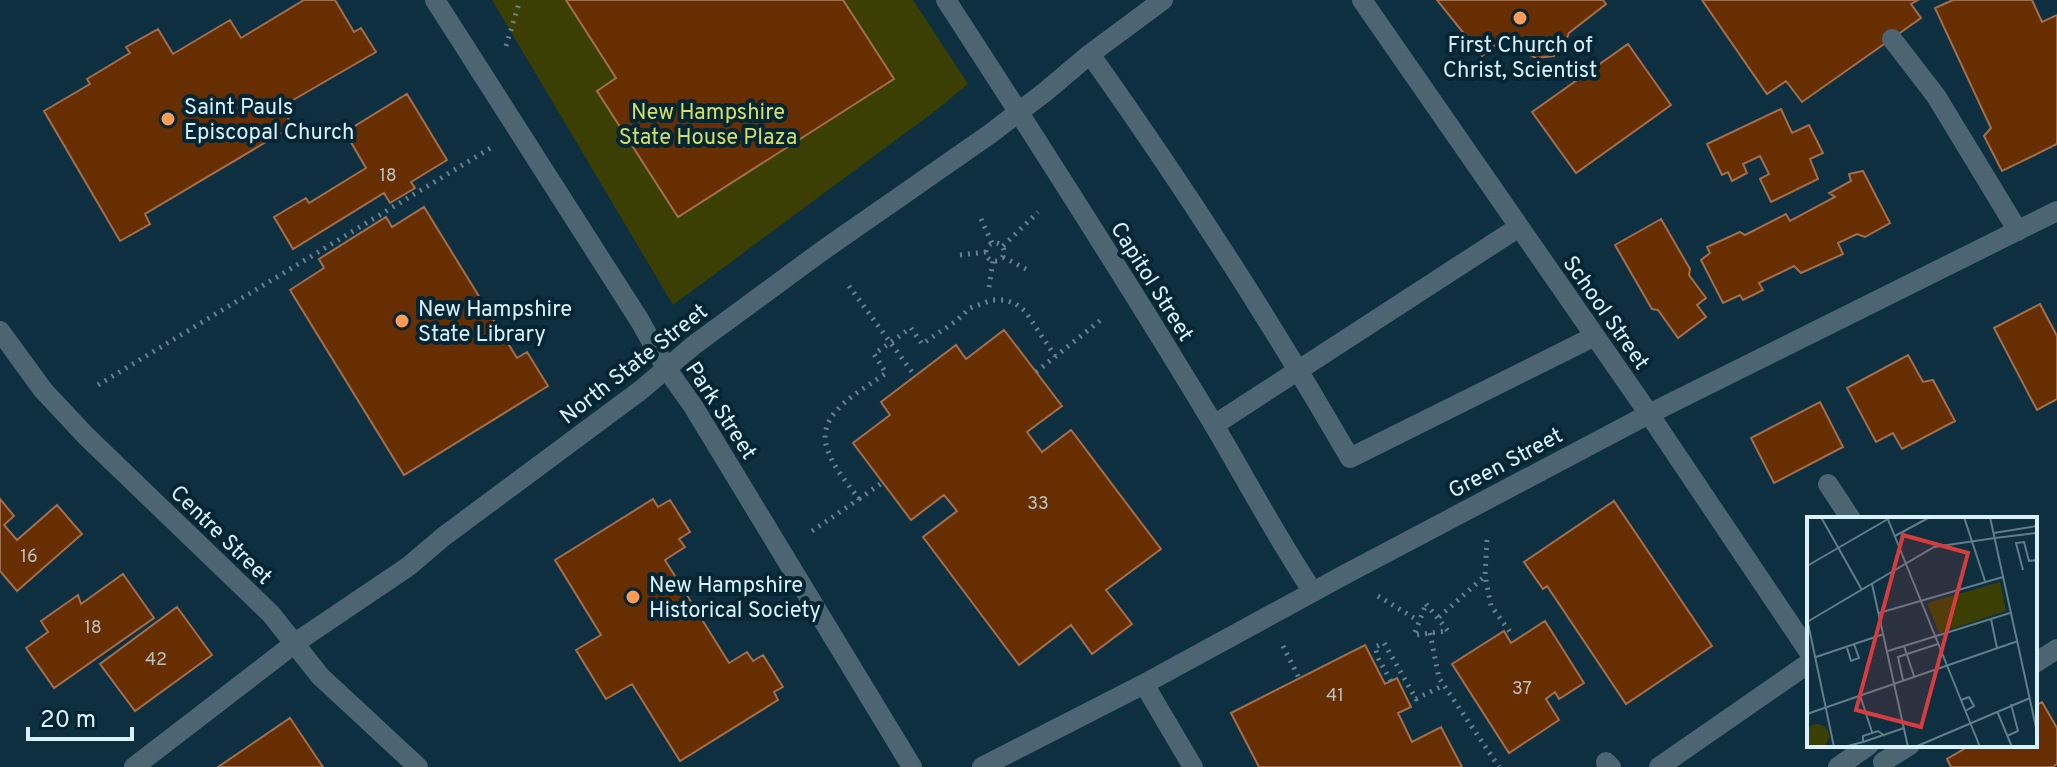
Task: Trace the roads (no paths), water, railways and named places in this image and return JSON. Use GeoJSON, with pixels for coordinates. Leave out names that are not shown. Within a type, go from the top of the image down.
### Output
{"type":"FeatureCollection","features":[{"type":"Feature","properties":{"kind":"street","name":"Park Street"},"geometry":{"type":"LineString","coordinates":[[435,0],[640,321],[666,368],[693,406],[912,767]]}},
{"type":"Feature","properties":{"kind":"street","name":"Capitol Street"},"geometry":{"type":"LineString","coordinates":[[946,0],[1214,425],[1313,592]]}},
{"type":"Feature","properties":{"kind":"street","name":"North State Street"},"geometry":{"type":"LineString","coordinates":[[134,767],[295,643],[409,566],[443,537],[822,251],[1019,112],[1163,0]]}},
{"type":"Feature","properties":{"kind":"street","name":"School Street"},"geometry":{"type":"LineString","coordinates":[[1362,0],[1649,414],[1807,650]]}},
{"type":"Feature","properties":{"kind":"street"},"geometry":{"type":"LineString","coordinates":[[1892,39],[1936,96],[2018,231]]}},
{"type":"Feature","properties":{"kind":"street"},"geometry":{"type":"LineString","coordinates":[[1090,54],[1154,144],[1299,370],[1350,458],[1595,336]]}},
{"type":"Feature","properties":{"kind":"street","name":"Green Street"},"geometry":{"type":"LineString","coordinates":[[982,767],[1144,684],[1649,414],[2057,211]]}},
{"type":"Feature","properties":{"kind":"street"},"geometry":{"type":"LineString","coordinates":[[1214,425],[1519,227]]}},
{"type":"Feature","properties":{"kind":"street","name":"Centre Street"},"geometry":{"type":"LineString","coordinates":[[0,331],[43,390],[86,436],[271,614],[320,676],[418,767]]}},
{"type":"Feature","properties":{"kind":"street"},"geometry":{"type":"LineString","coordinates":[[1828,484],[1850,517]]}},
{"type":"Feature","properties":{"kind":"street"},"geometry":{"type":"LineString","coordinates":[[2037,662],[2057,649]]}},
{"type":"Feature","properties":{"kind":"street"},"geometry":{"type":"LineString","coordinates":[[1659,767],[1807,652]]}},
{"type":"Feature","properties":{"kind":"street"},"geometry":{"type":"LineString","coordinates":[[1144,684],[1193,767]]}},
{"type":"Feature","properties":{"kind":"street"},"geometry":{"type":"LineString","coordinates":[[1838,767],[1904,747]]}},
{"type":"Feature","properties":{"kind":"place","name":"First Church of Christ, Scientist"},"geometry":{"type":"Point","coordinates":[1520,18]}},
{"type":"Feature","properties":{"kind":"place","name":"Saint Pauls Episcopal Church"},"geometry":{"type":"Point","coordinates":[168,119]}},
{"type":"Feature","properties":{"kind":"place","name":"New Hampshire State Library"},"geometry":{"type":"Point","coordinates":[402,321]}},
{"type":"Feature","properties":{"kind":"place","name":"New Hampshire Historical Society"},"geometry":{"type":"Point","coordinates":[633,597]}},
{"type":"Feature","properties":{"kind":"park label","name":"New Hampshire State House Plaza"},"geometry":{"type":"Point","coordinates":[708,124]}}]}
